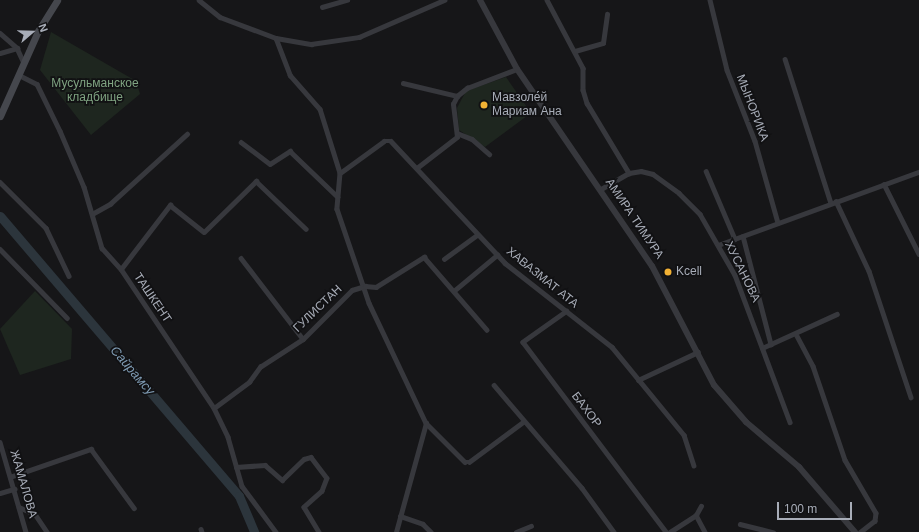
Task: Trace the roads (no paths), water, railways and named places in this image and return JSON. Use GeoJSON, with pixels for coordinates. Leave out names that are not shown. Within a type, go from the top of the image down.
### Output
{"type":"FeatureCollection","features":[{"type":"Feature","properties":{"kind":"main road"},"geometry":{"type":"LineString","coordinates":[[0,116],[38,31],[57,0]]}},
{"type":"Feature","properties":{"kind":"street"},"geometry":{"type":"LineString","coordinates":[[199,0],[220,17],[276,38],[310,44],[359,37],[444,0]]}},
{"type":"Feature","properties":{"kind":"street"},"geometry":{"type":"LineString","coordinates":[[322,7],[346,0]]}},
{"type":"Feature","properties":{"kind":"street","name":"АМИРА ТИМУРА"},"geometry":{"type":"LineString","coordinates":[[480,0],[518,69],[652,266],[714,385],[746,422],[800,467],[855,532]]}},
{"type":"Feature","properties":{"kind":"street"},"geometry":{"type":"LineString","coordinates":[[547,0],[583,68],[583,90],[587,103],[629,173]]}},
{"type":"Feature","properties":{"kind":"street","name":"МЫНОРИКА"},"geometry":{"type":"LineString","coordinates":[[710,0],[727,70],[755,141],[778,223]]}},
{"type":"Feature","properties":{"kind":"street"},"geometry":{"type":"LineString","coordinates":[[575,51],[603,43],[607,14]]}},
{"type":"Feature","properties":{"kind":"street"},"geometry":{"type":"LineString","coordinates":[[0,33],[17,48],[24,64]]}},
{"type":"Feature","properties":{"kind":"street"},"geometry":{"type":"LineString","coordinates":[[276,38],[290,75],[320,109],[340,173],[337,209],[365,286],[369,303],[426,423],[465,462],[469,462],[523,422]]}},
{"type":"Feature","properties":{"kind":"street"},"geometry":{"type":"LineString","coordinates":[[0,54],[17,48]]}},
{"type":"Feature","properties":{"kind":"street"},"geometry":{"type":"LineString","coordinates":[[785,59],[834,202],[869,271],[911,397]]}},
{"type":"Feature","properties":{"kind":"street"},"geometry":{"type":"LineString","coordinates":[[418,167],[457,136],[453,104],[457,96],[467,88],[518,69]]}},
{"type":"Feature","properties":{"kind":"street","name":"ТАШКЕНТ"},"geometry":{"type":"LineString","coordinates":[[19,75],[38,84],[73,160],[102,248],[121,269],[214,408],[228,438],[242,486],[276,532]]}},
{"type":"Feature","properties":{"kind":"street"},"geometry":{"type":"LineString","coordinates":[[403,83],[457,96]]}},
{"type":"Feature","properties":{"kind":"street"},"geometry":{"type":"LineString","coordinates":[[456,133],[472,139],[489,154]]}},
{"type":"Feature","properties":{"kind":"street"},"geometry":{"type":"LineString","coordinates":[[92,214],[110,204],[187,134]]}},
{"type":"Feature","properties":{"kind":"street","name":"ХАВАЗМАТ АТА"},"geometry":{"type":"LineString","coordinates":[[340,173],[384,141],[392,141],[418,167],[477,235],[497,255],[612,347],[684,435],[694,465]]}},
{"type":"Feature","properties":{"kind":"street"},"geometry":{"type":"LineString","coordinates":[[241,142],[270,164],[290,151],[338,197]]}},
{"type":"Feature","properties":{"kind":"street","name":"ХУСАНОВА"},"geometry":{"type":"LineString","coordinates":[[601,189],[629,173],[642,171],[653,174],[679,193],[700,214],[741,289],[790,422]]}},
{"type":"Feature","properties":{"kind":"street"},"geometry":{"type":"LineString","coordinates":[[706,171],[735,238]]}},
{"type":"Feature","properties":{"kind":"street"},"geometry":{"type":"LineString","coordinates":[[718,245],[919,172]]}},
{"type":"Feature","properties":{"kind":"street"},"geometry":{"type":"LineString","coordinates":[[0,182],[46,228],[69,276]]}},
{"type":"Feature","properties":{"kind":"street"},"geometry":{"type":"LineString","coordinates":[[121,269],[170,205],[204,232],[256,182],[306,229]]}},
{"type":"Feature","properties":{"kind":"street"},"geometry":{"type":"LineString","coordinates":[[884,184],[919,254]]}},
{"type":"Feature","properties":{"kind":"street"},"geometry":{"type":"LineString","coordinates":[[444,260],[477,235]]}},
{"type":"Feature","properties":{"kind":"street"},"geometry":{"type":"LineString","coordinates":[[743,236],[771,344]]}},
{"type":"Feature","properties":{"kind":"street"},"geometry":{"type":"LineString","coordinates":[[0,249],[67,318]]}},
{"type":"Feature","properties":{"kind":"street"},"geometry":{"type":"LineString","coordinates":[[455,290],[497,255]]}},
{"type":"Feature","properties":{"kind":"street","name":"ГУЛИСТАН"},"geometry":{"type":"LineString","coordinates":[[214,408],[249,382],[260,367],[303,339],[352,290],[365,286],[376,287],[424,256],[455,290],[487,330]]}},
{"type":"Feature","properties":{"kind":"street"},"geometry":{"type":"LineString","coordinates":[[241,258],[303,339]]}},
{"type":"Feature","properties":{"kind":"street","name":"БАХОР"},"geometry":{"type":"LineString","coordinates":[[567,311],[523,342],[666,532]]}},
{"type":"Feature","properties":{"kind":"street"},"geometry":{"type":"LineString","coordinates":[[762,348],[796,334],[837,314]]}},
{"type":"Feature","properties":{"kind":"street"},"geometry":{"type":"LineString","coordinates":[[796,334],[813,366],[845,460],[876,513],[874,520],[861,532]]}},
{"type":"Feature","properties":{"kind":"street"},"geometry":{"type":"LineString","coordinates":[[638,380],[698,352]]}},
{"type":"Feature","properties":{"kind":"street"},"geometry":{"type":"LineString","coordinates":[[494,385],[523,422],[582,488],[614,532]]}},
{"type":"Feature","properties":{"kind":"street"},"geometry":{"type":"LineString","coordinates":[[396,532],[426,423]]}},
{"type":"Feature","properties":{"kind":"street","name":"ЖАМАЛОВА"},"geometry":{"type":"LineString","coordinates":[[0,442],[26,532]]}},
{"type":"Feature","properties":{"kind":"street"},"geometry":{"type":"LineString","coordinates":[[10,477],[91,449],[134,508]]}},
{"type":"Feature","properties":{"kind":"street"},"geometry":{"type":"LineString","coordinates":[[236,467],[266,464],[282,480],[304,459],[311,457],[327,478],[322,491],[304,508],[319,532]]}},
{"type":"Feature","properties":{"kind":"street"},"geometry":{"type":"LineString","coordinates":[[0,493],[14,489]]}},
{"type":"Feature","properties":{"kind":"street"},"geometry":{"type":"LineString","coordinates":[[670,532],[696,515],[701,506]]}},
{"type":"Feature","properties":{"kind":"street"},"geometry":{"type":"LineString","coordinates":[[19,507],[35,514],[47,532]]}},
{"type":"Feature","properties":{"kind":"street"},"geometry":{"type":"LineString","coordinates":[[696,515],[705,532]]}},
{"type":"Feature","properties":{"kind":"street"},"geometry":{"type":"LineString","coordinates":[[400,516],[423,524],[431,532]]}},
{"type":"Feature","properties":{"kind":"street"},"geometry":{"type":"LineString","coordinates":[[740,524],[773,532]]}},
{"type":"Feature","properties":{"kind":"street"},"geometry":{"type":"LineString","coordinates":[[516,532],[531,526]]}},
{"type":"Feature","properties":{"kind":"waterway","name":"Сайрамсу"},"geometry":{"type":"LineString","coordinates":[[0,216],[239,496],[254,532]]}},
{"type":"Feature","properties":{"kind":"place","name":"Мавзоле́й Мариам Ана"},"geometry":{"type":"Point","coordinates":[484,105]}},
{"type":"Feature","properties":{"kind":"place","name":"Kcell"},"geometry":{"type":"Point","coordinates":[668,272]}},
{"type":"Feature","properties":{"kind":"park label","name":"Мусульманское кладбище"},"geometry":{"type":"Point","coordinates":[95,91]}}]}
